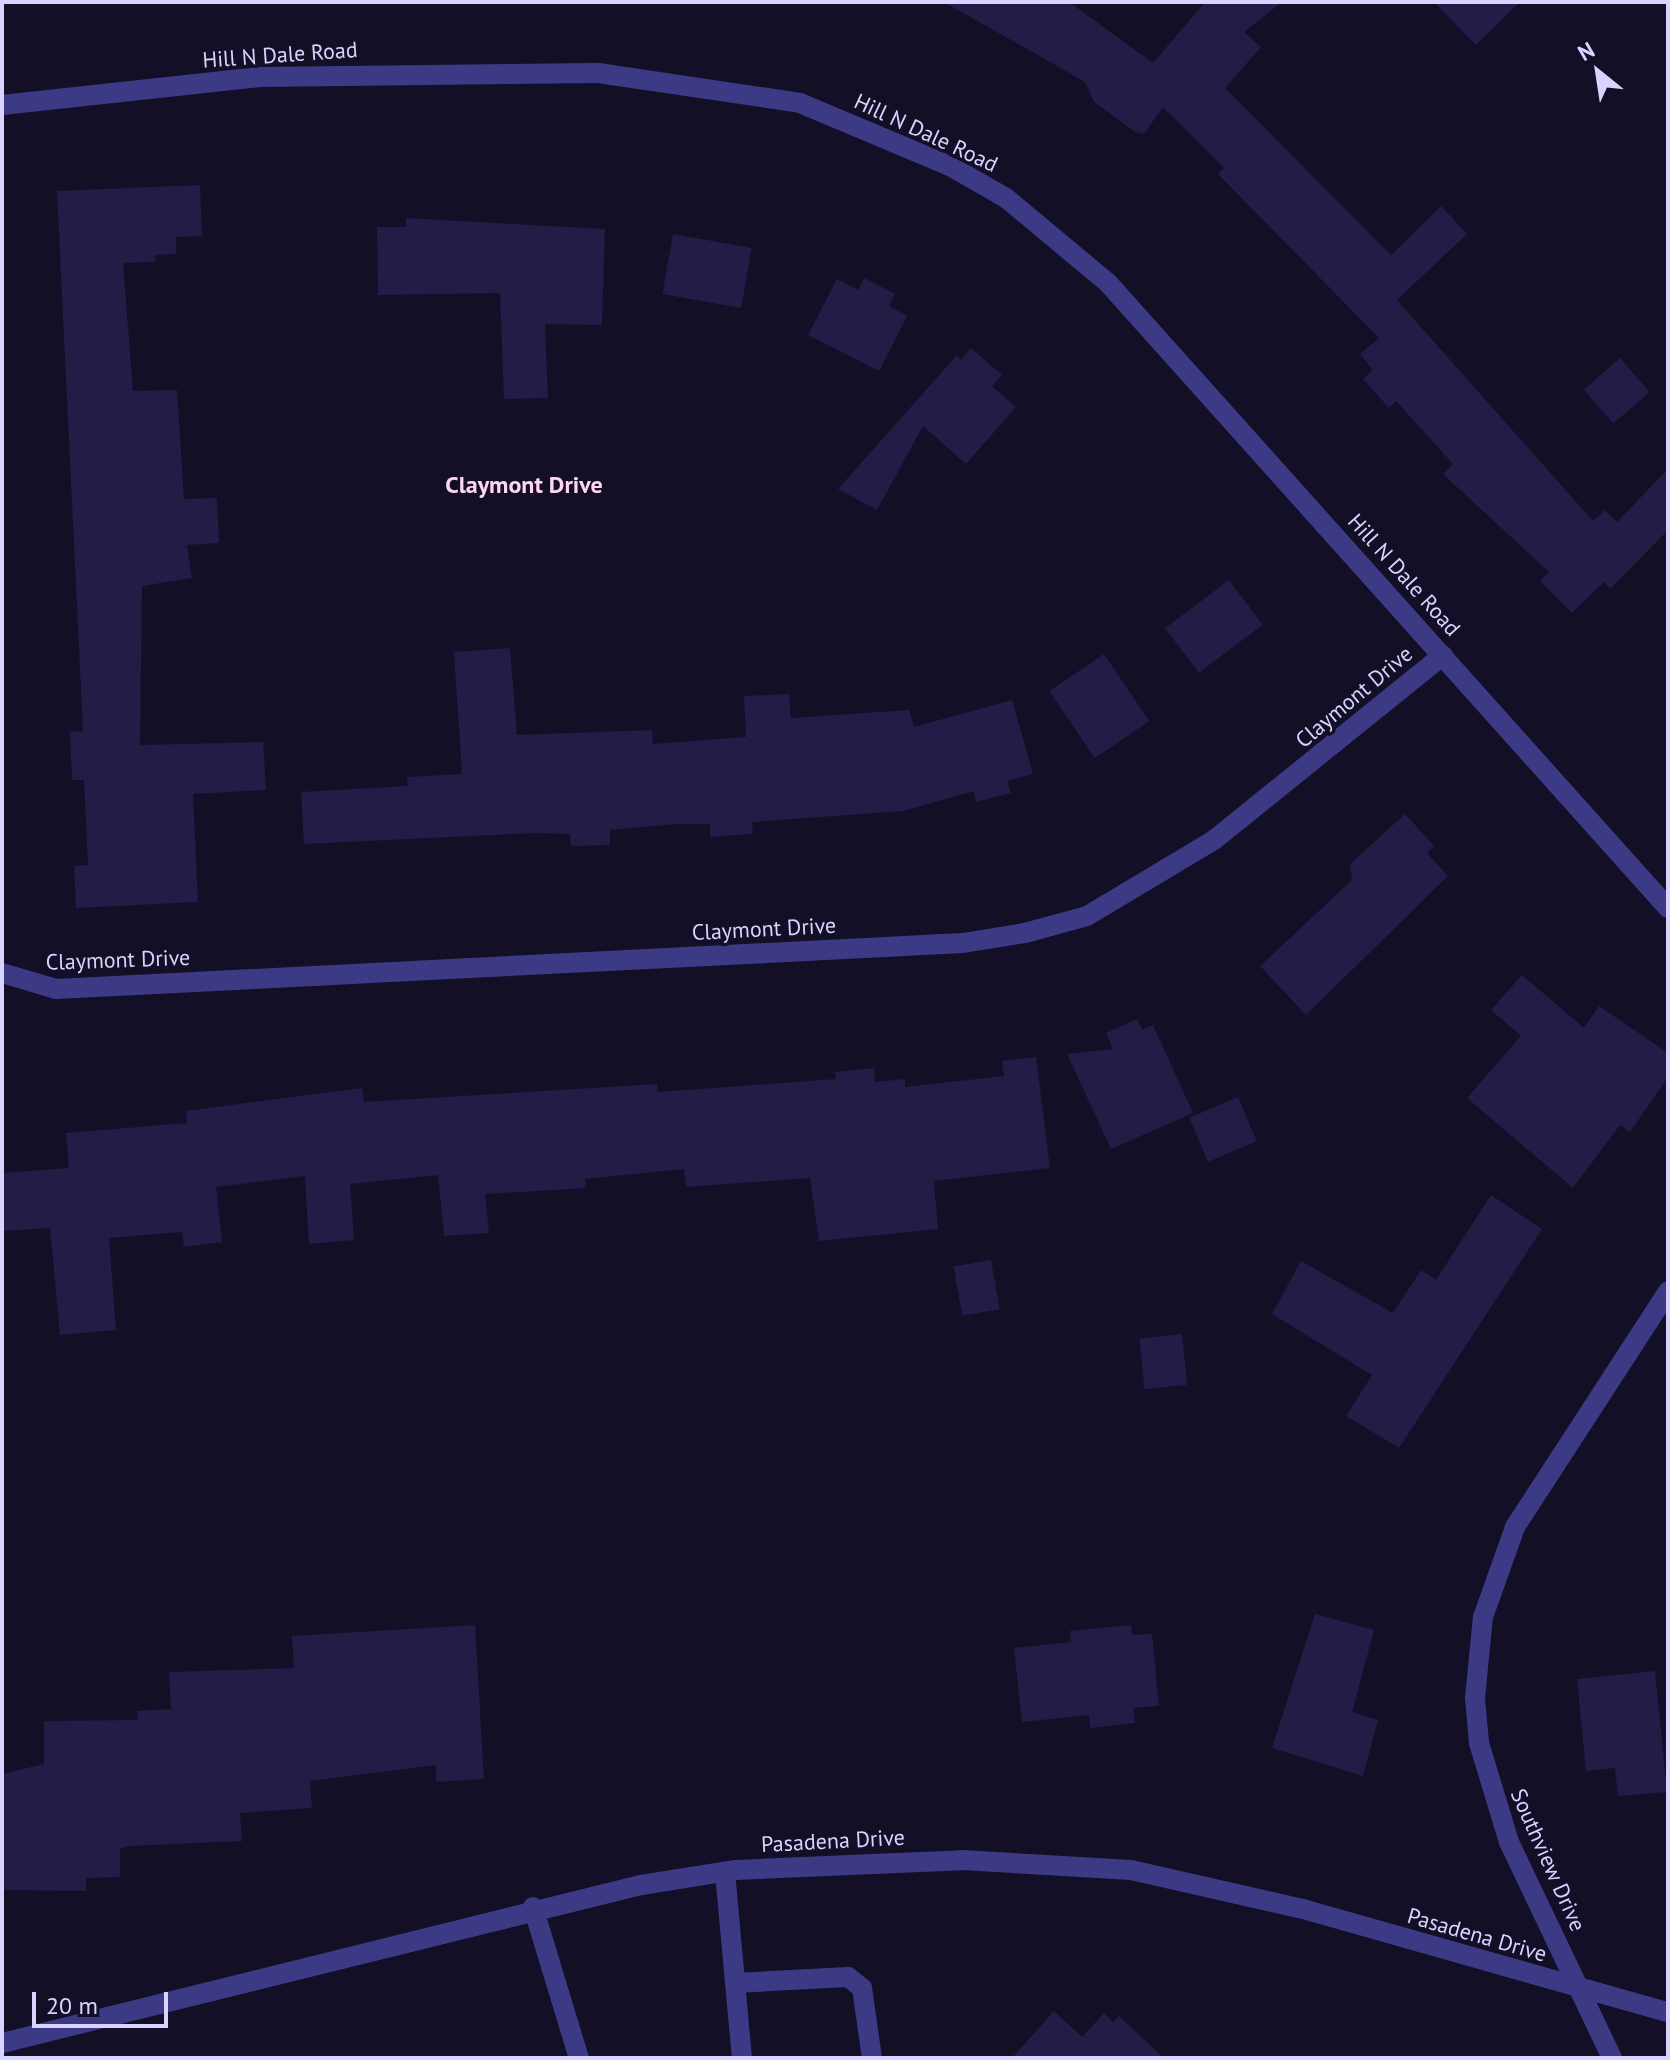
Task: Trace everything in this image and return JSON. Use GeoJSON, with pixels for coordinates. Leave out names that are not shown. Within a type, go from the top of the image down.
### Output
{"type":"FeatureCollection","features":[{"type":"Feature","properties":{"kind":"street","name":"Hill N Dale Road"},"geometry":{"type":"LineString","coordinates":[[2,105],[261,77],[598,73],[800,103],[880,133],[1006,198],[1108,283],[1668,908]]}},
{"type":"Feature","properties":{"kind":"street","name":"Claymont Drive"},"geometry":{"type":"LineString","coordinates":[[2,973],[56,989],[947,944],[1025,933],[1087,916],[1190,857],[1443,655]]}},
{"type":"Feature","properties":{"kind":"street","name":"Southview Drive"},"geometry":{"type":"LineString","coordinates":[[1612,2058],[1491,1792],[1475,1698],[1483,1617],[1543,1475],[1668,1291]]}},
{"type":"Feature","properties":{"kind":"street","name":"Pasadena Drive"},"geometry":{"type":"LineString","coordinates":[[2,2043],[533,1907],[725,1872],[962,1860],[1131,1870],[1303,1909],[1668,2012]]}},
{"type":"Feature","properties":{"kind":"street"},"geometry":{"type":"LineString","coordinates":[[725,1872],[742,2058]]}},
{"type":"Feature","properties":{"kind":"street"},"geometry":{"type":"LineString","coordinates":[[533,1907],[579,2058]]}},
{"type":"Feature","properties":{"kind":"street"},"geometry":{"type":"LineString","coordinates":[[735,1983],[848,1977],[862,1988],[872,2058]]}},
{"type":"Feature","properties":{"kind":"building"},"geometry":{"type":"Polygon","coordinates":[[[944,2],[1069,2],[1153,63],[1205,2],[1282,2],[1244,32],[1261,47],[1225,88],[1391,255],[1441,206],[1467,234],[1397,300],[1593,521],[1605,510],[1617,522],[1668,469],[1668,530],[1610,589],[1604,582],[1572,613],[1540,581],[1549,572],[1443,474],[1453,464],[1396,401],[1389,408],[1363,379],[1373,370],[1360,354],[1379,338],[1218,174],[1224,168],[1163,107],[1144,134],[1135,132],[1094,102],[1085,82],[944,2]]]}},
{"type":"Feature","properties":{"kind":"building"},"geometry":{"type":"Polygon","coordinates":[[[1434,2],[1520,2],[1476,45],[1434,2]]]}},
{"type":"Feature","properties":{"kind":"building"},"geometry":{"type":"Polygon","coordinates":[[[200,185],[202,236],[176,237],[176,254],[155,255],[155,262],[123,263],[133,391],[177,390],[184,499],[217,498],[219,543],[187,545],[192,578],[142,586],[140,745],[263,742],[266,790],[193,794],[198,902],[76,908],[74,866],[88,865],[84,780],[72,780],[70,732],[83,731],[57,191],[200,185]]]}},
{"type":"Feature","properties":{"kind":"building"},"geometry":{"type":"Polygon","coordinates":[[[406,218],[605,229],[602,325],[545,324],[548,398],[504,399],[500,293],[378,295],[377,227],[406,227],[406,218]]]}},
{"type":"Feature","properties":{"kind":"building"},"geometry":{"type":"Polygon","coordinates":[[[673,234],[752,248],[741,308],[662,294],[673,234]]]}},
{"type":"Feature","properties":{"kind":"building"},"geometry":{"type":"Polygon","coordinates":[[[864,278],[895,294],[889,306],[907,316],[879,371],[808,335],[837,279],[858,290],[864,278]]]}},
{"type":"Feature","properties":{"kind":"building"},"geometry":{"type":"Polygon","coordinates":[[[971,348],[1002,375],[992,386],[1016,407],[966,464],[923,426],[877,510],[838,489],[957,355],[961,360],[971,348]]]}},
{"type":"Feature","properties":{"kind":"building"},"geometry":{"type":"Polygon","coordinates":[[[1620,358],[1650,392],[1613,423],[1584,389],[1620,358]]]}},
{"type":"Feature","properties":{"kind":"building"},"geometry":{"type":"Polygon","coordinates":[[[1229,580],[1263,625],[1199,673],[1165,628],[1229,580]]]}},
{"type":"Feature","properties":{"kind":"building"},"geometry":{"type":"Polygon","coordinates":[[[510,648],[517,735],[652,730],[653,744],[746,737],[744,696],[789,694],[791,718],[909,710],[914,727],[1012,700],[1033,774],[1007,781],[1011,793],[976,802],[974,791],[903,811],[752,822],[753,834],[710,837],[710,824],[677,824],[610,830],[610,845],[571,846],[570,834],[537,833],[304,844],[301,792],[408,786],[407,777],[462,774],[454,652],[510,648]]]}},
{"type":"Feature","properties":{"kind":"building"},"geometry":{"type":"Polygon","coordinates":[[[1104,654],[1149,721],[1095,758],[1049,691],[1104,654]]]}},
{"type":"Feature","properties":{"kind":"building"},"geometry":{"type":"Polygon","coordinates":[[[1405,814],[1434,846],[1427,853],[1448,876],[1306,1015],[1260,966],[1352,880],[1350,864],[1405,814]]]}},
{"type":"Feature","properties":{"kind":"building"},"geometry":{"type":"Polygon","coordinates":[[[1522,975],[1584,1028],[1599,1006],[1668,1053],[1668,1077],[1630,1132],[1620,1125],[1573,1188],[1467,1098],[1521,1036],[1491,1010],[1522,975]]]}},
{"type":"Feature","properties":{"kind":"building"},"geometry":{"type":"Polygon","coordinates":[[[1137,1019],[1142,1030],[1153,1025],[1193,1113],[1111,1149],[1067,1054],[1113,1049],[1106,1033],[1137,1019]]]}},
{"type":"Feature","properties":{"kind":"building"},"geometry":{"type":"Polygon","coordinates":[[[1036,1057],[1050,1168],[934,1181],[938,1229],[819,1241],[810,1178],[686,1187],[684,1169],[585,1179],[586,1188],[485,1194],[489,1233],[444,1236],[438,1175],[350,1184],[354,1240],[309,1244],[305,1176],[216,1187],[222,1242],[184,1247],[182,1232],[109,1238],[116,1330],[60,1335],[50,1228],[2,1231],[2,1173],[69,1168],[66,1133],[187,1123],[186,1111],[362,1088],[364,1102],[657,1084],[658,1092],[836,1079],[835,1072],[874,1068],[875,1082],[905,1079],[905,1087],[1004,1076],[1002,1061],[1036,1057]]]}},
{"type":"Feature","properties":{"kind":"building"},"geometry":{"type":"Polygon","coordinates":[[[1238,1097],[1257,1141],[1208,1162],[1189,1118],[1238,1097]]]}},
{"type":"Feature","properties":{"kind":"building"},"geometry":{"type":"Polygon","coordinates":[[[1491,1195],[1542,1229],[1399,1448],[1346,1416],[1372,1375],[1272,1314],[1301,1261],[1393,1313],[1421,1270],[1436,1280],[1491,1195]]]}},
{"type":"Feature","properties":{"kind":"building"},"geometry":{"type":"Polygon","coordinates":[[[991,1260],[1000,1309],[962,1316],[954,1267],[991,1260]]]}},
{"type":"Feature","properties":{"kind":"building"},"geometry":{"type":"Polygon","coordinates":[[[1182,1334],[1187,1385],[1145,1389],[1139,1338],[1182,1334]]]}},
{"type":"Feature","properties":{"kind":"building"},"geometry":{"type":"Polygon","coordinates":[[[1315,1614],[1374,1630],[1352,1712],[1378,1720],[1363,1776],[1272,1748],[1315,1614]]]}},
{"type":"Feature","properties":{"kind":"building"},"geometry":{"type":"Polygon","coordinates":[[[475,1625],[484,1779],[436,1782],[436,1765],[310,1781],[312,1808],[240,1813],[242,1841],[129,1846],[120,1849],[120,1877],[86,1878],[86,1891],[2,1890],[2,1774],[44,1764],[44,1721],[138,1720],[137,1711],[171,1709],[169,1672],[294,1668],[292,1636],[475,1625]]]}},
{"type":"Feature","properties":{"kind":"building"},"geometry":{"type":"Polygon","coordinates":[[[1131,1625],[1132,1635],[1152,1634],[1159,1706],[1133,1708],[1135,1723],[1090,1728],[1089,1715],[1022,1722],[1014,1648],[1071,1642],[1070,1631],[1131,1625]]]}},
{"type":"Feature","properties":{"kind":"building"},"geometry":{"type":"Polygon","coordinates":[[[1655,1671],[1667,1792],[1618,1796],[1615,1768],[1586,1771],[1577,1679],[1655,1671]]]}},
{"type":"Feature","properties":{"kind":"building"},"geometry":{"type":"Polygon","coordinates":[[[1054,2011],[1082,2037],[1104,2013],[1113,2022],[1119,2016],[1164,2058],[1012,2058],[1054,2011]]]}},
{"type":"Feature","properties":{"kind":"district","name":"Claymont Drive"},"geometry":{"type":"Point","coordinates":[524,485]}}]}
